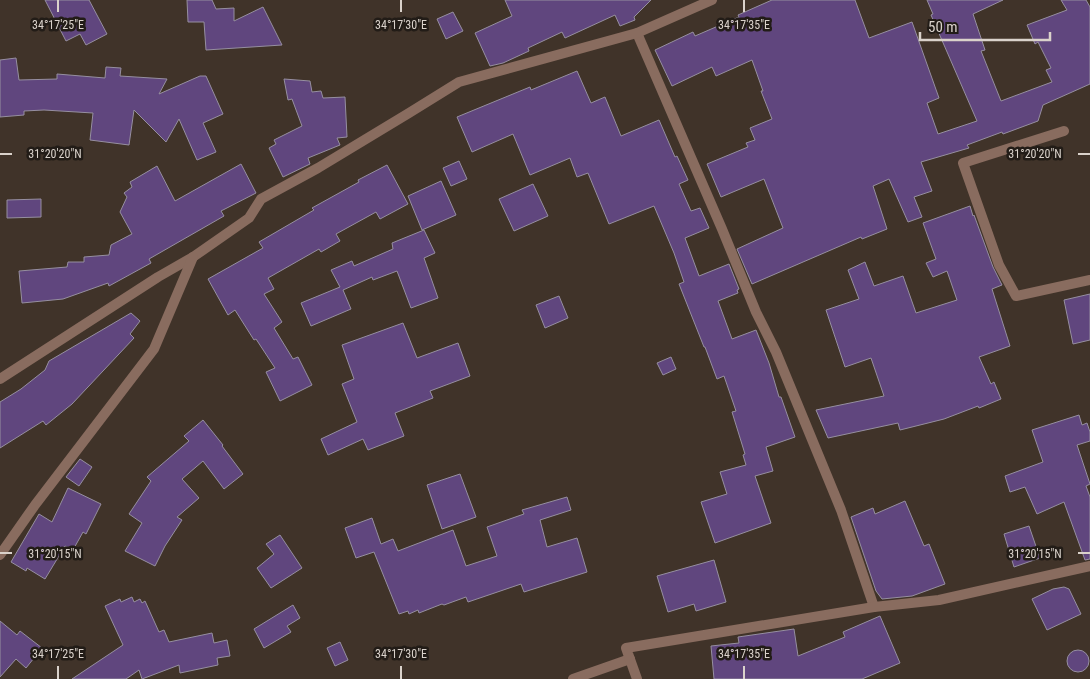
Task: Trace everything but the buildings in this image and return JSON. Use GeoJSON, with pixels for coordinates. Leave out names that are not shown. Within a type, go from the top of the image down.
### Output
{"type":"FeatureCollection","features":[{"type":"Feature","properties":{"kind":"street"},"geometry":{"type":"LineString","coordinates":[[0,379],[158,277],[193,257],[249,218],[262,199],[326,163],[459,82],[637,33],[712,0]]}},
{"type":"Feature","properties":{"kind":"street"},"geometry":{"type":"LineString","coordinates":[[637,33],[756,312],[776,352],[841,510],[874,607]]}},
{"type":"Feature","properties":{"kind":"street"},"geometry":{"type":"LineString","coordinates":[[1064,131],[963,163],[999,265],[1016,296],[1090,280]]}},
{"type":"Feature","properties":{"kind":"street"},"geometry":{"type":"LineString","coordinates":[[0,555],[154,349],[193,257]]}},
{"type":"Feature","properties":{"kind":"street"},"geometry":{"type":"LineString","coordinates":[[637,679],[626,648],[874,607],[939,600],[1090,566]]}},
{"type":"Feature","properties":{"kind":"street"},"geometry":{"type":"LineString","coordinates":[[573,679],[630,659]]}}]}
